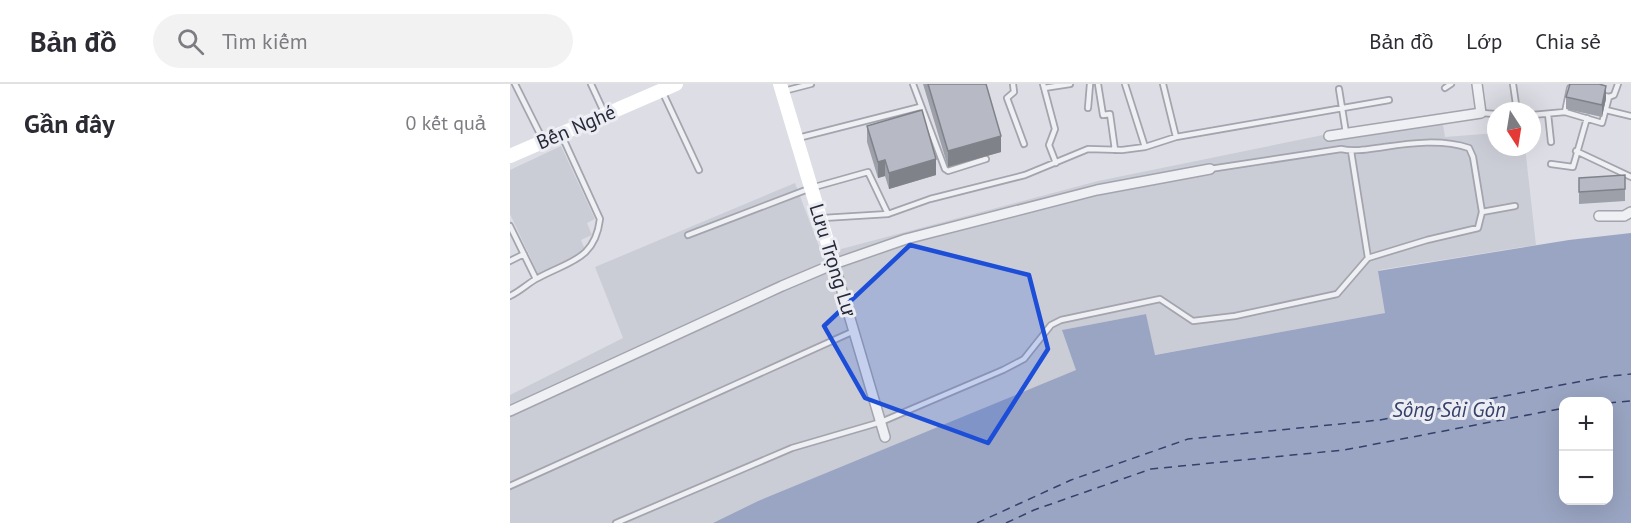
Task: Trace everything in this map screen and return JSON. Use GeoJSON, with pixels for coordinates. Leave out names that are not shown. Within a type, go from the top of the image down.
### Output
{"type":"FeatureCollection","features":[{"type":"Feature","properties":{"kind":"street","name":"Bến Nghé"},"geometry":{"type":"LineString","coordinates":[[510,156],[676,84]]}},
{"type":"Feature","properties":{"kind":"street"},"geometry":{"type":"LineString","coordinates":[[1329,136],[1481,113],[1477,84]]}},
{"type":"Feature","properties":{"kind":"street","name":"Lưu Trọng Lư"},"geometry":{"type":"LineString","coordinates":[[781,88],[885,437]]}},
{"type":"Feature","properties":{"kind":"street"},"geometry":{"type":"LineString","coordinates":[[510,411],[782,286],[834,264],[906,239],[1097,190],[1210,169]]}},
{"type":"Feature","properties":{"kind":"street"},"geometry":{"type":"LineString","coordinates":[[1599,216],[1624,216],[1631,212]]}},
{"type":"Feature","properties":{"kind":"lane"},"geometry":{"type":"LineString","coordinates":[[515,84],[543,141]]}},
{"type":"Feature","properties":{"kind":"lane"},"geometry":{"type":"LineString","coordinates":[[591,84],[605,115]]}},
{"type":"Feature","properties":{"kind":"lane"},"geometry":{"type":"LineString","coordinates":[[781,88],[811,84]]}},
{"type":"Feature","properties":{"kind":"lane"},"geometry":{"type":"LineString","coordinates":[[913,84],[945,170],[986,159]]}},
{"type":"Feature","properties":{"kind":"lane"},"geometry":{"type":"LineString","coordinates":[[1013,84],[1014,92],[1007,98],[1024,144]]}},
{"type":"Feature","properties":{"kind":"lane"},"geometry":{"type":"LineString","coordinates":[[1056,163],[1049,145],[1055,129],[1044,86],[1070,84]]}},
{"type":"Feature","properties":{"kind":"lane"},"geometry":{"type":"LineString","coordinates":[[1088,108],[1090,84]]}},
{"type":"Feature","properties":{"kind":"lane"},"geometry":{"type":"LineString","coordinates":[[1098,84],[1103,114],[1110,114],[1115,150]]}},
{"type":"Feature","properties":{"kind":"lane"},"geometry":{"type":"LineString","coordinates":[[1125,84],[1145,147]]}},
{"type":"Feature","properties":{"kind":"lane"},"geometry":{"type":"LineString","coordinates":[[1163,84],[1176,137]]}},
{"type":"Feature","properties":{"kind":"lane"},"geometry":{"type":"LineString","coordinates":[[1445,88],[1451,84]]}},
{"type":"Feature","properties":{"kind":"lane"},"geometry":{"type":"LineString","coordinates":[[1513,84],[1516,102]]}},
{"type":"Feature","properties":{"kind":"lane"},"geometry":{"type":"LineString","coordinates":[[1590,92],[1592,84]]}},
{"type":"Feature","properties":{"kind":"lane"},"geometry":{"type":"LineString","coordinates":[[1565,112],[1570,88],[1609,97],[1614,95],[1618,84]]}},
{"type":"Feature","properties":{"kind":"lane"},"geometry":{"type":"LineString","coordinates":[[662,90],[699,170]]}},
{"type":"Feature","properties":{"kind":"lane"},"geometry":{"type":"LineString","coordinates":[[1339,90],[1346,133]]}},
{"type":"Feature","properties":{"kind":"lane"},"geometry":{"type":"LineString","coordinates":[[1541,114],[1565,112],[1602,123],[1609,97]]}},
{"type":"Feature","properties":{"kind":"lane"},"geometry":{"type":"LineString","coordinates":[[820,218],[888,214],[930,199],[1025,175],[1088,149],[1115,150],[1145,147],[1176,137],[1389,100]]}},
{"type":"Feature","properties":{"kind":"lane"},"geometry":{"type":"LineString","coordinates":[[796,139],[920,107]]}},
{"type":"Feature","properties":{"kind":"lane"},"geometry":{"type":"LineString","coordinates":[[1606,110],[1631,116]]}},
{"type":"Feature","properties":{"kind":"lane"},"geometry":{"type":"LineString","coordinates":[[1481,113],[1487,113]]}},
{"type":"Feature","properties":{"kind":"lane"},"geometry":{"type":"LineString","coordinates":[[1548,114],[1551,142]]}},
{"type":"Feature","properties":{"kind":"lane"},"geometry":{"type":"LineString","coordinates":[[1551,164],[1573,167],[1587,118]]}},
{"type":"Feature","properties":{"kind":"lane"},"geometry":{"type":"LineString","coordinates":[[510,296],[523,290],[536,279],[586,254],[599,228],[600,219],[561,133]]}},
{"type":"Feature","properties":{"kind":"lane"},"geometry":{"type":"LineString","coordinates":[[616,523],[792,448],[880,422],[992,375],[1024,359],[1051,325],[1061,320],[1160,299],[1193,321],[1235,316],[1337,294],[1368,258],[1427,240],[1478,228],[1482,212],[1473,157],[1468,148],[1454,143],[1402,145],[1351,151],[1341,149],[1210,169]]}},
{"type":"Feature","properties":{"kind":"lane"},"geometry":{"type":"LineString","coordinates":[[1351,151],[1368,258]]}},
{"type":"Feature","properties":{"kind":"lane"},"geometry":{"type":"LineString","coordinates":[[1576,151],[1631,177]]}},
{"type":"Feature","properties":{"kind":"lane"},"geometry":{"type":"LineString","coordinates":[[688,235],[811,188],[868,172],[888,214]]}},
{"type":"Feature","properties":{"kind":"lane"},"geometry":{"type":"LineString","coordinates":[[1482,212],[1515,206]]}},
{"type":"Feature","properties":{"kind":"lane"},"geometry":{"type":"LineString","coordinates":[[510,226],[536,279]]}},
{"type":"Feature","properties":{"kind":"lane"},"geometry":{"type":"LineString","coordinates":[[510,261],[524,254]]}},
{"type":"Feature","properties":{"kind":"lane"},"geometry":{"type":"LineString","coordinates":[[510,486],[854,331]]}},
{"type":"Feature","properties":{"kind":"highlighted area"},"geometry":{"type":"Polygon","coordinates":[[[910,245],[1029,275],[1048,349],[988,443],[865,398],[824,326],[910,245]]]}},
{"type":"Feature","properties":{"kind":"shaded area"},"geometry":{"type":"Polygon","coordinates":[[[1443,124],[1445,137],[1487,134],[1487,156],[1526,156],[1536,245],[1379,270],[1386,313],[1154,355],[1146,314],[1063,330],[1077,370],[758,501],[713,523],[510,523],[510,395],[623,338],[595,267],[795,183],[822,254],[1098,181],[1323,135],[1325,141],[1443,124]]]}},
{"type":"Feature","properties":{"kind":"shaded area"},"geometry":{"type":"Polygon","coordinates":[[[561,146],[595,219],[587,223],[592,235],[581,240],[586,252],[538,274],[510,214],[510,170],[561,146]]]}},
{"type":"Feature","properties":{"kind":"water","name":"Sông Sài Gòn"},"geometry":{"type":"Polygon","coordinates":[[[1631,233],[1631,523],[713,523],[758,501],[1076,370],[1062,330],[1146,314],[1155,355],[1385,313],[1378,271],[1569,240],[1631,233]]]}},
{"type":"Feature","properties":{"kind":"building"},"geometry":{"type":"Polygon","coordinates":[[[928,84],[986,84],[1001,136],[948,151],[928,84]]]}},
{"type":"Feature","properties":{"kind":"building"},"geometry":{"type":"Polygon","coordinates":[[[1570,84],[1606,86],[1602,105],[1566,97],[1570,84]]]}},
{"type":"Feature","properties":{"kind":"building"},"geometry":{"type":"Polygon","coordinates":[[[922,110],[936,159],[889,173],[885,160],[878,162],[867,126],[922,110]]]}},
{"type":"Feature","properties":{"kind":"building"},"geometry":{"type":"Polygon","coordinates":[[[1625,175],[1625,189],[1579,192],[1579,178],[1625,175]]]}},
{"type":"Feature","properties":{"kind":"ferry route"},"geometry":{"type":"LineString","coordinates":[[977,523],[1071,480],[1188,439],[1380,420],[1603,377],[1631,374]]}},
{"type":"Feature","properties":{"kind":"ferry route"},"geometry":{"type":"LineString","coordinates":[[1613,403],[1631,401]]}},
{"type":"Feature","properties":{"kind":"ferry route"},"geometry":{"type":"LineString","coordinates":[[1006,523],[1034,510],[1151,469],[1344,450],[1559,409]]}}]}
